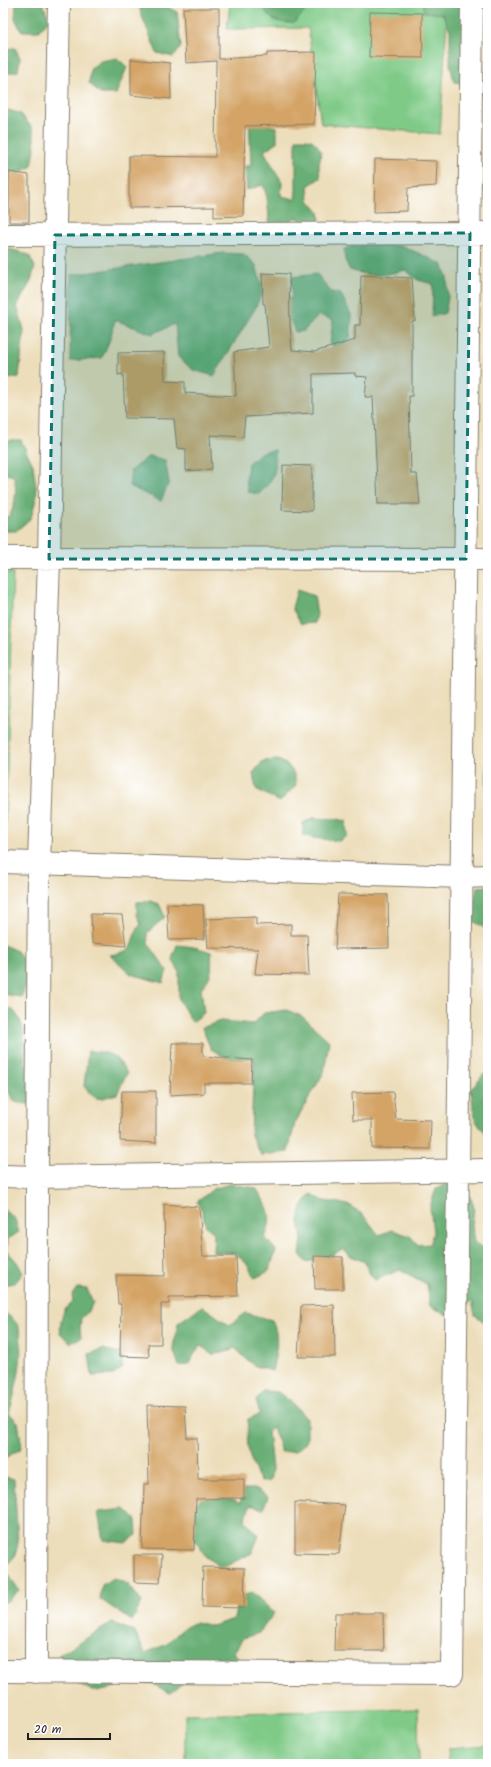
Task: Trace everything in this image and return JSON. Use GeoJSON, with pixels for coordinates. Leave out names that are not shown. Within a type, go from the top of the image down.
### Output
{"type":"FeatureCollection","features":[{"type":"Feature","properties":{"kind":"street"},"geometry":{"type":"LineString","coordinates":[[36,1672],[36,1177],[39,863],[48,559],[59,3]]}},
{"type":"Feature","properties":{"kind":"street"},"geometry":{"type":"LineString","coordinates":[[3,1671],[452,1674],[466,559],[479,233],[472,3]]}},
{"type":"Feature","properties":{"kind":"street"},"geometry":{"type":"LineString","coordinates":[[3,235],[479,233]]}},
{"type":"Feature","properties":{"kind":"street"},"geometry":{"type":"LineString","coordinates":[[3,558],[488,559]]}},
{"type":"Feature","properties":{"kind":"street"},"geometry":{"type":"LineString","coordinates":[[3,862],[462,877],[488,876]]}},
{"type":"Feature","properties":{"kind":"street"},"geometry":{"type":"LineString","coordinates":[[3,1176],[36,1177],[488,1170]]}},
{"type":"Feature","properties":{"kind":"highlighted area"},"geometry":{"type":"Polygon","coordinates":[[[470,233],[466,559],[49,559],[55,235],[470,233]]]}},
{"type":"Feature","properties":{"kind":"green space"},"geometry":{"type":"Polygon","coordinates":[[[16,3],[43,3],[49,20],[39,31],[21,31],[15,18],[16,3]]]}},
{"type":"Feature","properties":{"kind":"green space"},"geometry":{"type":"Polygon","coordinates":[[[139,3],[154,3],[155,7],[167,7],[177,12],[181,47],[173,57],[157,53],[141,14],[139,3]]]}},
{"type":"Feature","properties":{"kind":"green space"},"geometry":{"type":"Polygon","coordinates":[[[230,3],[448,3],[440,134],[321,124],[308,28],[227,29],[230,3]]]}},
{"type":"Feature","properties":{"kind":"green space"},"geometry":{"type":"Polygon","coordinates":[[[262,3],[305,3],[304,12],[294,23],[278,21],[270,17],[264,9],[262,3]]]}},
{"type":"Feature","properties":{"kind":"green space"},"geometry":{"type":"Polygon","coordinates":[[[423,3],[464,3],[464,83],[454,82],[450,64],[450,30],[443,14],[424,12],[423,3]]]}},
{"type":"Feature","properties":{"kind":"green space"},"geometry":{"type":"Polygon","coordinates":[[[15,48],[20,58],[18,71],[3,74],[3,49],[15,48]]]}},
{"type":"Feature","properties":{"kind":"green space"},"geometry":{"type":"Polygon","coordinates":[[[117,58],[127,67],[116,94],[100,94],[89,83],[91,68],[101,61],[117,58]]]}},
{"type":"Feature","properties":{"kind":"green space"},"geometry":{"type":"Polygon","coordinates":[[[5,109],[21,114],[33,129],[35,149],[32,166],[17,174],[3,175],[3,110],[5,109]]]}},
{"type":"Feature","properties":{"kind":"green space"},"geometry":{"type":"Polygon","coordinates":[[[268,110],[269,126],[277,127],[277,142],[264,151],[282,182],[281,196],[295,199],[296,139],[314,141],[321,151],[319,166],[320,178],[308,186],[309,200],[319,212],[320,220],[311,227],[296,217],[285,226],[270,228],[267,197],[263,185],[247,190],[245,166],[251,166],[249,114],[268,110]]]}},
{"type":"Feature","properties":{"kind":"green space"},"geometry":{"type":"Polygon","coordinates":[[[373,244],[403,246],[442,264],[447,277],[448,298],[445,313],[432,317],[433,284],[418,280],[405,270],[390,274],[371,275],[350,270],[345,260],[344,249],[354,246],[373,244]]]}},
{"type":"Feature","properties":{"kind":"green space"},"geometry":{"type":"Polygon","coordinates":[[[10,249],[29,255],[35,267],[30,283],[17,306],[24,330],[19,377],[3,380],[3,252],[10,249]]]}},
{"type":"Feature","properties":{"kind":"green space"},"geometry":{"type":"Polygon","coordinates":[[[222,253],[244,254],[256,265],[263,290],[256,307],[214,376],[193,370],[178,357],[175,324],[152,334],[115,320],[110,339],[102,358],[70,361],[71,275],[222,253]]]}},
{"type":"Feature","properties":{"kind":"green space"},"geometry":{"type":"Polygon","coordinates":[[[317,274],[331,292],[341,294],[352,317],[350,338],[337,348],[330,344],[333,320],[319,315],[304,331],[295,332],[291,321],[283,319],[283,298],[292,298],[292,277],[317,274]]]}},
{"type":"Feature","properties":{"kind":"green space"},"geometry":{"type":"Polygon","coordinates":[[[21,440],[33,465],[37,495],[31,518],[16,531],[3,531],[3,515],[9,517],[15,497],[15,487],[14,476],[3,473],[3,442],[21,440]]]}},
{"type":"Feature","properties":{"kind":"green space"},"geometry":{"type":"Polygon","coordinates":[[[275,450],[275,470],[268,484],[259,494],[248,492],[246,480],[248,463],[262,452],[275,450]]]}},
{"type":"Feature","properties":{"kind":"green space"},"geometry":{"type":"Polygon","coordinates":[[[149,456],[165,460],[169,482],[161,501],[129,486],[131,470],[149,456]]]}},
{"type":"Feature","properties":{"kind":"green space"},"geometry":{"type":"Polygon","coordinates":[[[3,573],[13,573],[5,832],[3,832],[3,573]]]}},
{"type":"Feature","properties":{"kind":"green space"},"geometry":{"type":"Polygon","coordinates":[[[297,590],[314,596],[317,614],[315,623],[301,624],[292,608],[297,590]]]}},
{"type":"Feature","properties":{"kind":"green space"},"geometry":{"type":"Polygon","coordinates":[[[488,639],[488,804],[486,804],[488,639]]]}},
{"type":"Feature","properties":{"kind":"green space"},"geometry":{"type":"Polygon","coordinates":[[[278,760],[286,764],[292,770],[295,776],[296,785],[280,802],[256,789],[253,773],[263,761],[278,760]]]}},
{"type":"Feature","properties":{"kind":"green space"},"geometry":{"type":"Polygon","coordinates":[[[313,818],[346,821],[347,836],[339,841],[312,838],[303,835],[303,823],[313,818]]]}},
{"type":"Feature","properties":{"kind":"green space"},"geometry":{"type":"Polygon","coordinates":[[[488,886],[488,930],[468,918],[478,887],[488,886]]]}},
{"type":"Feature","properties":{"kind":"green space"},"geometry":{"type":"Polygon","coordinates":[[[151,901],[159,904],[165,917],[147,933],[148,943],[167,970],[163,983],[131,974],[110,955],[126,951],[132,945],[134,936],[141,924],[137,915],[137,902],[151,901]]]}},
{"type":"Feature","properties":{"kind":"green space"},"geometry":{"type":"Polygon","coordinates":[[[3,945],[17,951],[24,960],[27,984],[21,997],[3,994],[3,945]]]}},
{"type":"Feature","properties":{"kind":"green space"},"geometry":{"type":"Polygon","coordinates":[[[177,945],[195,947],[211,952],[212,963],[210,976],[201,988],[204,1013],[192,1022],[179,1000],[179,971],[172,959],[177,945]]]}},
{"type":"Feature","properties":{"kind":"green space"},"geometry":{"type":"Polygon","coordinates":[[[3,1009],[12,1009],[20,1021],[24,1034],[24,1062],[33,1071],[29,1104],[16,1102],[11,1096],[7,1086],[3,1044],[3,1009]]]}},
{"type":"Feature","properties":{"kind":"green space"},"geometry":{"type":"Polygon","coordinates":[[[287,1010],[303,1017],[329,1041],[324,1072],[295,1123],[288,1152],[261,1155],[251,1135],[254,1058],[228,1059],[211,1049],[202,1028],[220,1021],[253,1024],[264,1013],[287,1010]]]}},
{"type":"Feature","properties":{"kind":"green space"},"geometry":{"type":"Polygon","coordinates":[[[88,1051],[102,1052],[112,1055],[123,1067],[127,1073],[117,1094],[98,1098],[92,1095],[84,1086],[88,1051]]]}},
{"type":"Feature","properties":{"kind":"green space"},"geometry":{"type":"Polygon","coordinates":[[[488,1073],[488,1136],[475,1120],[471,1090],[484,1074],[488,1073]]]}},
{"type":"Feature","properties":{"kind":"green space"},"geometry":{"type":"Polygon","coordinates":[[[452,1181],[470,1195],[474,1208],[472,1225],[474,1242],[488,1251],[488,1325],[475,1315],[472,1301],[449,1316],[430,1306],[427,1284],[400,1270],[375,1280],[370,1274],[365,1262],[351,1256],[342,1249],[331,1256],[306,1262],[300,1254],[302,1239],[299,1222],[302,1206],[311,1194],[324,1201],[351,1206],[363,1215],[379,1235],[392,1230],[410,1236],[418,1245],[430,1244],[433,1232],[430,1207],[436,1189],[452,1181]]]}},
{"type":"Feature","properties":{"kind":"green space"},"geometry":{"type":"Polygon","coordinates":[[[230,1184],[256,1188],[269,1212],[270,1217],[268,1230],[265,1238],[276,1250],[269,1271],[255,1278],[246,1263],[235,1253],[213,1252],[214,1233],[206,1226],[202,1210],[197,1202],[213,1189],[230,1184]]]}},
{"type":"Feature","properties":{"kind":"green space"},"geometry":{"type":"Polygon","coordinates":[[[3,1209],[15,1219],[19,1232],[8,1239],[7,1251],[17,1262],[23,1273],[15,1283],[3,1285],[3,1209]]]}},
{"type":"Feature","properties":{"kind":"green space"},"geometry":{"type":"Polygon","coordinates":[[[77,1288],[87,1289],[93,1302],[89,1311],[81,1318],[81,1338],[71,1343],[60,1333],[62,1316],[66,1308],[73,1302],[72,1295],[77,1288]]]}},
{"type":"Feature","properties":{"kind":"green space"},"geometry":{"type":"Polygon","coordinates":[[[202,1306],[229,1325],[246,1313],[272,1320],[277,1339],[272,1371],[253,1365],[235,1348],[213,1355],[200,1345],[188,1365],[179,1366],[173,1348],[178,1323],[202,1306]]]}},
{"type":"Feature","properties":{"kind":"green space"},"geometry":{"type":"Polygon","coordinates":[[[3,1310],[18,1326],[21,1346],[21,1358],[17,1382],[9,1413],[18,1422],[22,1448],[5,1458],[3,1455],[3,1310]]]}},
{"type":"Feature","properties":{"kind":"green space"},"geometry":{"type":"Polygon","coordinates":[[[103,1349],[123,1354],[122,1369],[113,1375],[92,1376],[89,1354],[103,1349]]]}},
{"type":"Feature","properties":{"kind":"green space"},"geometry":{"type":"Polygon","coordinates":[[[263,1391],[278,1392],[291,1402],[307,1419],[307,1441],[296,1451],[281,1452],[273,1426],[268,1432],[272,1469],[270,1481],[261,1482],[253,1466],[249,1452],[247,1429],[248,1419],[260,1414],[256,1401],[263,1391]]]}},
{"type":"Feature","properties":{"kind":"green space"},"geometry":{"type":"Polygon","coordinates":[[[3,1476],[14,1479],[18,1543],[15,1556],[4,1568],[19,1590],[5,1603],[3,1601],[3,1476]]]}},
{"type":"Feature","properties":{"kind":"green space"},"geometry":{"type":"Polygon","coordinates":[[[245,1489],[257,1489],[268,1497],[263,1509],[250,1505],[245,1520],[259,1535],[252,1553],[222,1568],[206,1557],[192,1535],[194,1507],[202,1498],[233,1499],[240,1503],[245,1489]]]}},
{"type":"Feature","properties":{"kind":"green space"},"geometry":{"type":"Polygon","coordinates":[[[125,1509],[136,1520],[137,1535],[125,1543],[103,1540],[98,1512],[125,1509]]]}},
{"type":"Feature","properties":{"kind":"green space"},"geometry":{"type":"Polygon","coordinates":[[[113,1578],[128,1584],[142,1602],[132,1621],[100,1599],[102,1585],[113,1578]]]}},
{"type":"Feature","properties":{"kind":"green space"},"geometry":{"type":"Polygon","coordinates":[[[252,1592],[274,1613],[259,1633],[243,1638],[234,1652],[242,1664],[188,1679],[170,1693],[151,1683],[124,1683],[107,1690],[92,1691],[53,1669],[60,1654],[112,1623],[134,1631],[145,1653],[165,1645],[184,1628],[196,1622],[212,1626],[234,1619],[238,1599],[252,1592]]]}},
{"type":"Feature","properties":{"kind":"green space"},"geometry":{"type":"Polygon","coordinates":[[[418,1709],[419,1764],[185,1764],[185,1714],[418,1709]]]}},
{"type":"Feature","properties":{"kind":"green space"},"geometry":{"type":"Polygon","coordinates":[[[488,1745],[488,1764],[448,1764],[448,1748],[488,1745]]]}},
{"type":"Feature","properties":{"kind":"building"},"geometry":{"type":"Polygon","coordinates":[[[183,8],[219,8],[219,59],[267,56],[267,53],[316,52],[314,124],[245,126],[243,216],[214,217],[214,207],[129,208],[129,156],[215,157],[216,61],[186,63],[183,8]]]}},
{"type":"Feature","properties":{"kind":"building"},"geometry":{"type":"Polygon","coordinates":[[[370,12],[422,13],[423,58],[369,57],[370,12]]]}},
{"type":"Feature","properties":{"kind":"building"},"geometry":{"type":"Polygon","coordinates":[[[131,59],[170,63],[171,99],[131,95],[131,59]]]}},
{"type":"Feature","properties":{"kind":"building"},"geometry":{"type":"Polygon","coordinates":[[[375,159],[437,161],[436,186],[408,188],[407,211],[374,212],[375,159]]]}},
{"type":"Feature","properties":{"kind":"building"},"geometry":{"type":"Polygon","coordinates":[[[9,172],[29,175],[29,222],[9,222],[9,172]]]}},
{"type":"Feature","properties":{"kind":"building"},"geometry":{"type":"Polygon","coordinates":[[[262,273],[289,274],[292,350],[314,352],[355,340],[355,325],[360,325],[361,275],[412,278],[415,321],[412,321],[412,396],[409,396],[411,474],[417,474],[420,504],[378,504],[373,397],[365,397],[367,377],[355,376],[355,373],[313,374],[313,413],[245,417],[243,437],[210,435],[212,469],[186,471],[186,449],[177,448],[174,419],[125,418],[123,374],[118,375],[118,353],[164,352],[165,381],[185,382],[185,393],[236,396],[234,352],[269,347],[265,304],[263,304],[262,273]]]}},
{"type":"Feature","properties":{"kind":"building"},"geometry":{"type":"Polygon","coordinates":[[[283,465],[312,466],[312,511],[282,510],[283,465]]]}},
{"type":"Feature","properties":{"kind":"building"},"geometry":{"type":"Polygon","coordinates":[[[338,894],[388,895],[389,948],[335,949],[338,894]]]}},
{"type":"Feature","properties":{"kind":"building"},"geometry":{"type":"Polygon","coordinates":[[[167,904],[203,905],[205,939],[169,940],[167,904]]]}},
{"type":"Feature","properties":{"kind":"building"},"geometry":{"type":"Polygon","coordinates":[[[91,914],[122,915],[126,946],[92,943],[91,914]]]}},
{"type":"Feature","properties":{"kind":"building"},"geometry":{"type":"Polygon","coordinates":[[[256,917],[256,925],[291,924],[291,935],[307,935],[309,975],[255,974],[258,949],[208,948],[206,919],[256,917]]]}},
{"type":"Feature","properties":{"kind":"building"},"geometry":{"type":"Polygon","coordinates":[[[172,1043],[203,1043],[203,1056],[252,1060],[251,1083],[204,1083],[204,1093],[170,1095],[172,1043]]]}},
{"type":"Feature","properties":{"kind":"building"},"geometry":{"type":"Polygon","coordinates":[[[122,1091],[156,1091],[156,1143],[120,1141],[122,1091]]]}},
{"type":"Feature","properties":{"kind":"building"},"geometry":{"type":"Polygon","coordinates":[[[393,1092],[396,1119],[431,1120],[430,1149],[372,1148],[372,1120],[353,1120],[352,1093],[393,1092]]]}},
{"type":"Feature","properties":{"kind":"building"},"geometry":{"type":"Polygon","coordinates":[[[164,1204],[199,1207],[203,1256],[236,1256],[238,1296],[169,1297],[169,1304],[161,1304],[161,1344],[148,1344],[149,1357],[120,1356],[121,1304],[118,1304],[116,1275],[165,1276],[164,1204]]]}},
{"type":"Feature","properties":{"kind":"building"},"geometry":{"type":"Polygon","coordinates":[[[314,1256],[343,1257],[343,1289],[315,1289],[314,1256]]]}},
{"type":"Feature","properties":{"kind":"building"},"geometry":{"type":"Polygon","coordinates":[[[334,1305],[335,1357],[298,1357],[301,1306],[334,1305]]]}},
{"type":"Feature","properties":{"kind":"building"},"geometry":{"type":"Polygon","coordinates":[[[147,1405],[185,1406],[187,1438],[197,1438],[198,1479],[244,1479],[244,1498],[196,1499],[194,1550],[142,1549],[144,1484],[149,1484],[147,1405]]]}},
{"type":"Feature","properties":{"kind":"building"},"geometry":{"type":"Polygon","coordinates":[[[295,1502],[345,1505],[339,1554],[295,1553],[295,1502]]]}},
{"type":"Feature","properties":{"kind":"building"},"geometry":{"type":"Polygon","coordinates":[[[134,1555],[162,1555],[160,1583],[134,1582],[134,1555]]]}},
{"type":"Feature","properties":{"kind":"building"},"geometry":{"type":"Polygon","coordinates":[[[203,1567],[245,1568],[244,1608],[202,1607],[203,1567]]]}},
{"type":"Feature","properties":{"kind":"building"},"geometry":{"type":"Polygon","coordinates":[[[335,1613],[383,1613],[384,1651],[334,1651],[335,1613]]]}}]}
